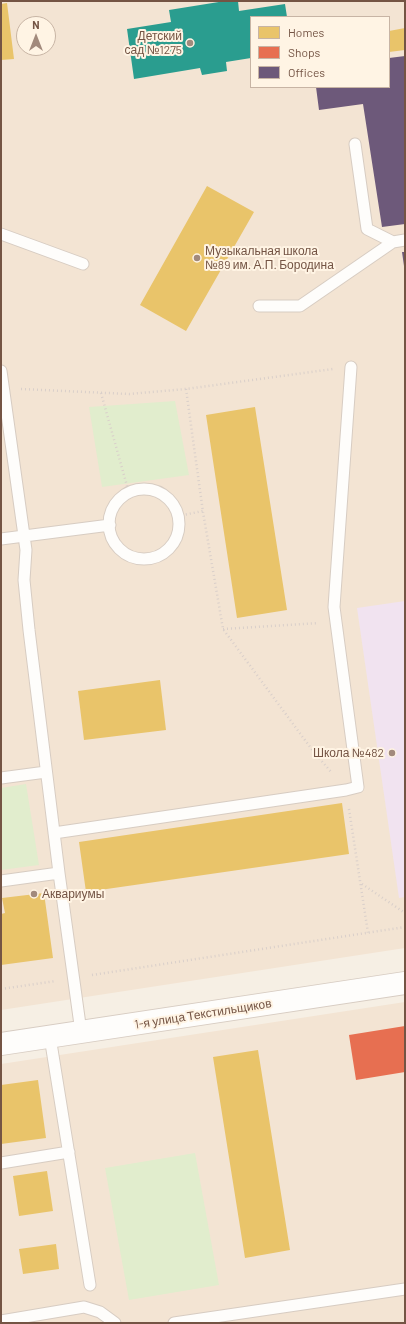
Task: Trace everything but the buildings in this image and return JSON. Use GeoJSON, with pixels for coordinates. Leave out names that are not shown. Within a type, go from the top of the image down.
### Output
{"type":"FeatureCollection","features":[{"type":"Feature","properties":{"kind":"street","name":"1-я улица Текстильщиков"},"geometry":{"type":"LineString","coordinates":[[1,1044],[405,983]]}},
{"type":"Feature","properties":{"kind":"lane"},"geometry":{"type":"LineString","coordinates":[[355,144],[367,229],[393,242]]}},
{"type":"Feature","properties":{"kind":"lane"},"geometry":{"type":"LineString","coordinates":[[1,234],[83,264]]}},
{"type":"Feature","properties":{"kind":"lane"},"geometry":{"type":"LineString","coordinates":[[259,306],[300,306],[393,242],[405,240]]}},
{"type":"Feature","properties":{"kind":"lane"},"geometry":{"type":"LineString","coordinates":[[54,833],[358,787],[334,607],[351,367]]}},
{"type":"Feature","properties":{"kind":"lane"},"geometry":{"type":"LineString","coordinates":[[1,371],[26,550],[24,580],[46,772],[81,1032]]}},
{"type":"Feature","properties":{"kind":"lane"},"geometry":{"type":"LineString","coordinates":[[148,489],[166,497],[173,504],[178,516],[178,534],[173,544],[166,552],[156,557],[146,559],[125,553],[117,545],[112,536],[110,525],[111,515],[114,506],[121,498],[129,493],[148,489]]}},
{"type":"Feature","properties":{"kind":"lane"},"geometry":{"type":"LineString","coordinates":[[1,538],[110,525]]}},
{"type":"Feature","properties":{"kind":"lane"},"geometry":{"type":"LineString","coordinates":[[1,778],[46,772]]}},
{"type":"Feature","properties":{"kind":"lane"},"geometry":{"type":"LineString","coordinates":[[1,881],[59,873]]}},
{"type":"Feature","properties":{"kind":"lane"},"geometry":{"type":"LineString","coordinates":[[50,1037],[90,1285]]}},
{"type":"Feature","properties":{"kind":"lane"},"geometry":{"type":"LineString","coordinates":[[1,1163],[69,1152]]}},
{"type":"Feature","properties":{"kind":"lane"},"geometry":{"type":"LineString","coordinates":[[174,1323],[405,1289]]}},
{"type":"Feature","properties":{"kind":"lane"},"geometry":{"type":"LineString","coordinates":[[1,1321],[84,1307],[100,1312],[116,1323]]}},
{"type":"Feature","properties":{"kind":"path"},"geometry":{"type":"LineString","coordinates":[[3,388],[129,394],[186,389],[351,367]]}},
{"type":"Feature","properties":{"kind":"path"},"geometry":{"type":"LineString","coordinates":[[186,389],[203,512],[223,629],[313,751],[346,790],[368,933]]}},
{"type":"Feature","properties":{"kind":"path"},"geometry":{"type":"LineString","coordinates":[[101,393],[129,493]]}},
{"type":"Feature","properties":{"kind":"path"},"geometry":{"type":"LineString","coordinates":[[178,516],[203,512]]}},
{"type":"Feature","properties":{"kind":"path"},"geometry":{"type":"LineString","coordinates":[[223,629],[336,621]]}},
{"type":"Feature","properties":{"kind":"path"},"geometry":{"type":"LineString","coordinates":[[361,884],[405,913]]}},
{"type":"Feature","properties":{"kind":"path"},"geometry":{"type":"LineString","coordinates":[[1,989],[405,927]]}},
{"type":"Feature","properties":{"kind":"shaded area"},"geometry":{"type":"Polygon","coordinates":[[[1,1],[405,1],[405,948],[1,1010],[1,1]]]}},
{"type":"Feature","properties":{"kind":"shaded area","name":"Школа №482"},"geometry":{"type":"Polygon","coordinates":[[[405,601],[405,897],[399,898],[357,608],[405,601]]]}},
{"type":"Feature","properties":{"kind":"shaded area"},"geometry":{"type":"Polygon","coordinates":[[[405,1002],[405,1323],[1,1323],[1,1064],[405,1002]]]}},
{"type":"Feature","properties":{"kind":"green space"},"geometry":{"type":"Polygon","coordinates":[[[175,401],[189,475],[102,487],[89,407],[175,401]]]}},
{"type":"Feature","properties":{"kind":"green space"},"geometry":{"type":"Polygon","coordinates":[[[26,784],[39,865],[1,870],[1,788],[26,784]]]}},
{"type":"Feature","properties":{"kind":"green space"},"geometry":{"type":"Polygon","coordinates":[[[195,1153],[219,1285],[129,1300],[105,1168],[195,1153]]]}},
{"type":"Feature","properties":{"kind":"place","name":"Детский сад №1275"},"geometry":{"type":"Point","coordinates":[190,43]}},
{"type":"Feature","properties":{"kind":"place","name":"Музыкальная школа №89 им. А.П. Бородина"},"geometry":{"type":"Point","coordinates":[197,258]}},
{"type":"Feature","properties":{"kind":"place","name":"Школа №482"},"geometry":{"type":"Point","coordinates":[392,753]}},
{"type":"Feature","properties":{"kind":"place","name":"Аквариумы"},"geometry":{"type":"Point","coordinates":[34,894]}}]}
